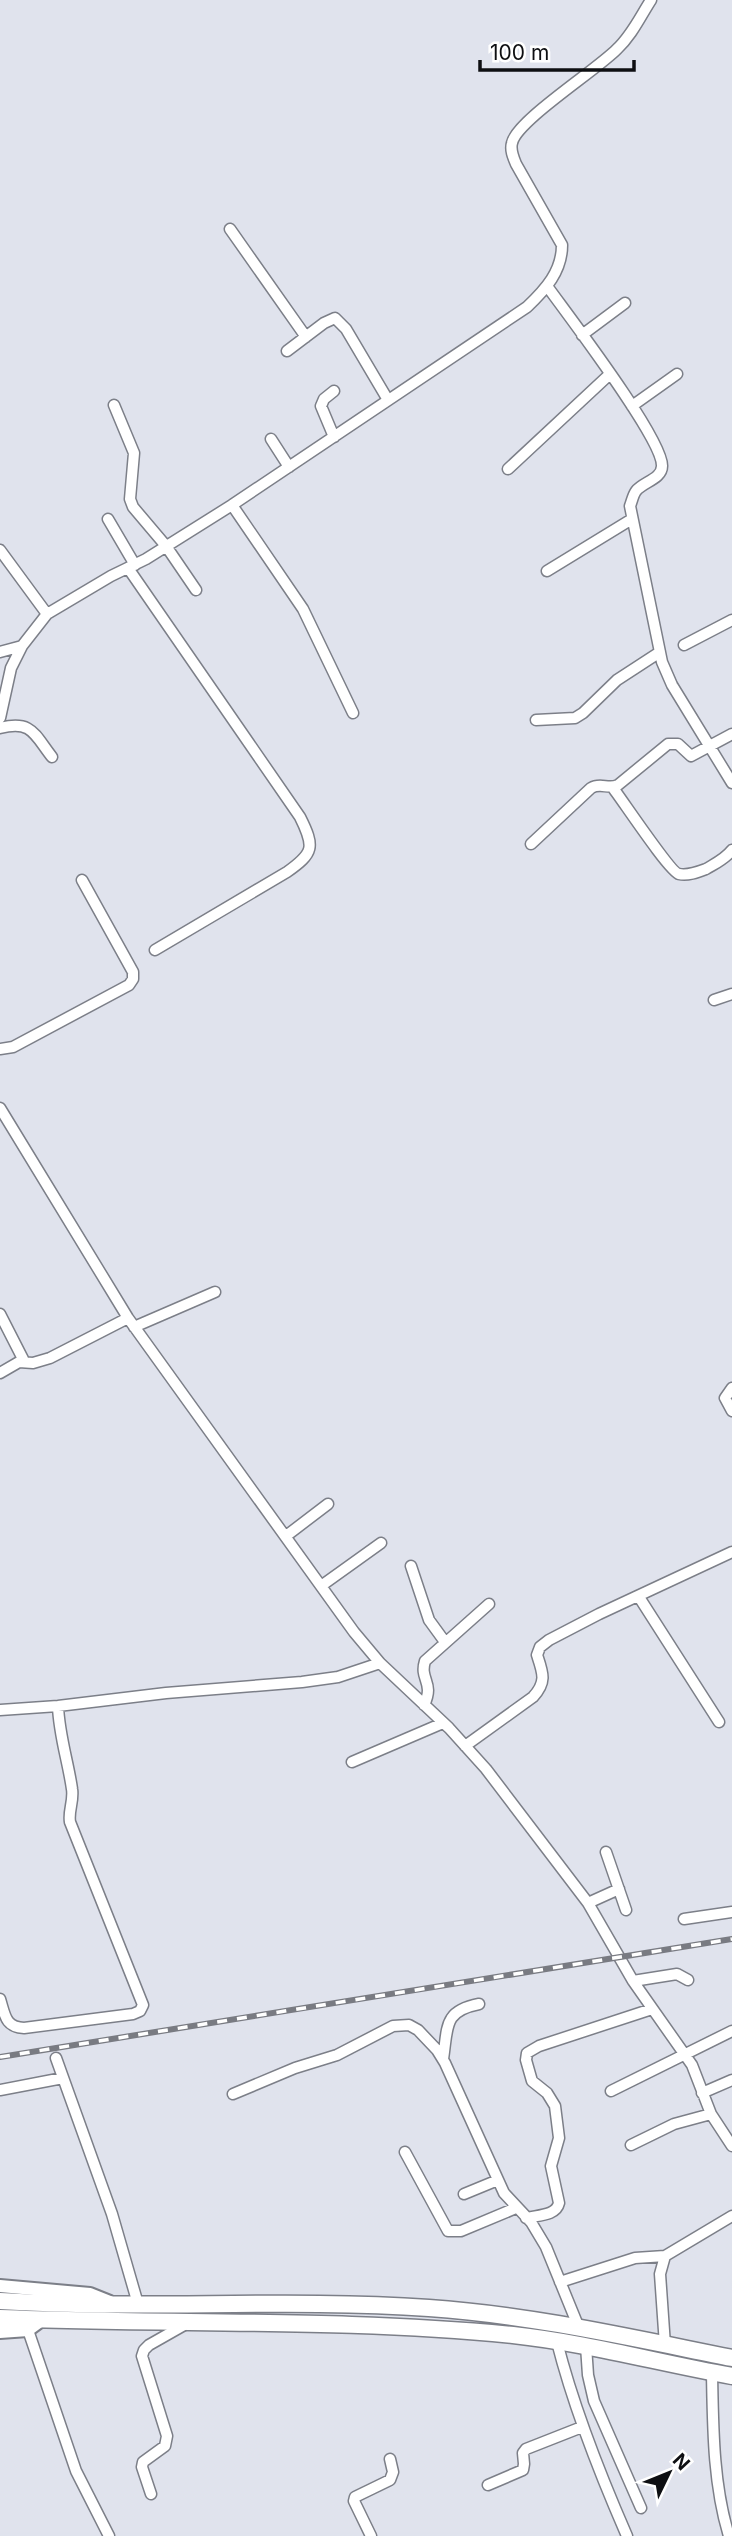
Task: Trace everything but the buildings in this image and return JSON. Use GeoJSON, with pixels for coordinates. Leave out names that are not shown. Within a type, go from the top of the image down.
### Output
{"type":"FeatureCollection","features":[{"type":"Feature","properties":{"kind":"highway"},"geometry":{"type":"LineString","coordinates":[[0,2301],[429,2308],[522,2318],[732,2358]]}},
{"type":"Feature","properties":{"kind":"highway"},"geometry":{"type":"LineString","coordinates":[[0,2318],[365,2324],[504,2334],[586,2346],[732,2376]]}},
{"type":"Feature","properties":{"kind":"street"},"geometry":{"type":"LineString","coordinates":[[0,718],[1,701],[11,668],[22,646],[47,614],[232,505],[527,307],[547,286],[562,260],[562,244],[516,164],[511,152],[512,142],[524,125],[617,49],[635,29],[649,5],[636,0]]}},
{"type":"Feature","properties":{"kind":"street"},"geometry":{"type":"LineString","coordinates":[[230,229],[306,337]]}},
{"type":"Feature","properties":{"kind":"street"},"geometry":{"type":"LineString","coordinates":[[547,286],[632,406],[649,435],[662,467],[660,474],[636,490],[630,506],[660,652],[672,685],[732,783]]}},
{"type":"Feature","properties":{"kind":"street"},"geometry":{"type":"LineString","coordinates":[[582,335],[625,303]]}},
{"type":"Feature","properties":{"kind":"street"},"geometry":{"type":"LineString","coordinates":[[287,351],[335,318],[388,400]]}},
{"type":"Feature","properties":{"kind":"street"},"geometry":{"type":"LineString","coordinates":[[632,406],[677,373]]}},
{"type":"Feature","properties":{"kind":"street"},"geometry":{"type":"LineString","coordinates":[[508,469],[610,374]]}},
{"type":"Feature","properties":{"kind":"street"},"geometry":{"type":"LineString","coordinates":[[334,391],[324,399],[321,406],[334,437]]}},
{"type":"Feature","properties":{"kind":"street"},"geometry":{"type":"LineString","coordinates":[[114,405],[134,453],[130,499],[133,507],[166,546],[196,590]]}},
{"type":"Feature","properties":{"kind":"street"},"geometry":{"type":"LineString","coordinates":[[271,439],[289,467]]}},
{"type":"Feature","properties":{"kind":"street"},"geometry":{"type":"LineString","coordinates":[[232,505],[303,609],[353,713]]}},
{"type":"Feature","properties":{"kind":"street"},"geometry":{"type":"LineString","coordinates":[[108,519],[131,566],[300,817],[310,837],[311,849],[304,860],[155,950]]}},
{"type":"Feature","properties":{"kind":"street"},"geometry":{"type":"LineString","coordinates":[[547,571],[632,519]]}},
{"type":"Feature","properties":{"kind":"street"},"geometry":{"type":"LineString","coordinates":[[0,550],[47,614]]}},
{"type":"Feature","properties":{"kind":"street"},"geometry":{"type":"LineString","coordinates":[[684,645],[732,620]]}},
{"type":"Feature","properties":{"kind":"street"},"geometry":{"type":"LineString","coordinates":[[0,652],[22,646]]}},
{"type":"Feature","properties":{"kind":"street"},"geometry":{"type":"LineString","coordinates":[[536,720],[575,718],[617,680],[660,652]]}},
{"type":"Feature","properties":{"kind":"street"},"geometry":{"type":"LineString","coordinates":[[0,728],[15,724],[29,729],[52,757]]}},
{"type":"Feature","properties":{"kind":"street"},"geometry":{"type":"LineString","coordinates":[[613,788],[668,744],[678,744],[691,756],[732,734]]}},
{"type":"Feature","properties":{"kind":"street"},"geometry":{"type":"LineString","coordinates":[[531,844],[591,788],[600,785],[613,788],[665,862],[676,873],[700,872],[723,860],[732,850]]}},
{"type":"Feature","properties":{"kind":"street"},"geometry":{"type":"LineString","coordinates":[[0,1049],[13,1047],[128,985],[133,979],[133,972],[126,957],[82,880]]}},
{"type":"Feature","properties":{"kind":"street"},"geometry":{"type":"LineString","coordinates":[[714,1000],[732,994]]}},
{"type":"Feature","properties":{"kind":"street"},"geometry":{"type":"LineString","coordinates":[[2,1116],[131,1322],[367,1648],[486,1769],[588,1903],[633,1981],[692,2065],[711,2114],[732,2146]]}},
{"type":"Feature","properties":{"kind":"street"},"geometry":{"type":"LineString","coordinates":[[0,1373],[24,1361],[41,1362],[131,1322],[215,1292]]}},
{"type":"Feature","properties":{"kind":"street"},"geometry":{"type":"LineString","coordinates":[[0,1314],[24,1361]]}},
{"type":"Feature","properties":{"kind":"street"},"geometry":{"type":"LineString","coordinates":[[732,1388],[725,1398],[732,1411]]}},
{"type":"Feature","properties":{"kind":"street"},"geometry":{"type":"LineString","coordinates":[[286,1536],[328,1504]]}},
{"type":"Feature","properties":{"kind":"street"},"geometry":{"type":"LineString","coordinates":[[321,1586],[381,1543]]}},
{"type":"Feature","properties":{"kind":"street"},"geometry":{"type":"LineString","coordinates":[[465,1746],[533,1697],[540,1689],[544,1672],[537,1655],[540,1647],[598,1614],[732,1552]]}},
{"type":"Feature","properties":{"kind":"street"},"geometry":{"type":"LineString","coordinates":[[411,1566],[429,1620],[445,1642]]}},
{"type":"Feature","properties":{"kind":"street"},"geometry":{"type":"LineString","coordinates":[[639,1597],[719,1722]]}},
{"type":"Feature","properties":{"kind":"street"},"geometry":{"type":"LineString","coordinates":[[424,1704],[430,1692],[423,1668],[425,1661],[489,1604]]}},
{"type":"Feature","properties":{"kind":"street"},"geometry":{"type":"LineString","coordinates":[[0,1710],[302,1682],[338,1677],[380,1663]]}},
{"type":"Feature","properties":{"kind":"street"},"geometry":{"type":"LineString","coordinates":[[0,1999],[8,2024],[14,2028],[133,2014],[140,2011],[144,2005],[70,1822],[72,1791],[60,1738],[58,1706]]}},
{"type":"Feature","properties":{"kind":"street"},"geometry":{"type":"LineString","coordinates":[[352,1762],[443,1723]]}},
{"type":"Feature","properties":{"kind":"street"},"geometry":{"type":"LineString","coordinates":[[606,1852],[626,1910]]}},
{"type":"Feature","properties":{"kind":"street"},"geometry":{"type":"LineString","coordinates":[[588,1903],[619,1889]]}},
{"type":"Feature","properties":{"kind":"street"},"geometry":{"type":"LineString","coordinates":[[684,1919],[732,1912]]}},
{"type":"Feature","properties":{"kind":"street"},"geometry":{"type":"LineString","coordinates":[[633,1981],[677,1974],[688,1980]]}},
{"type":"Feature","properties":{"kind":"street"},"geometry":{"type":"LineString","coordinates":[[443,2059],[448,2026],[453,2015],[460,2008],[479,2004]]}},
{"type":"Feature","properties":{"kind":"street"},"geometry":{"type":"LineString","coordinates":[[526,2218],[554,2212],[559,2203],[551,2166],[559,2138],[555,2106],[552,2099],[531,2081],[527,2053],[539,2046],[652,2009]]}},
{"type":"Feature","properties":{"kind":"street"},"geometry":{"type":"LineString","coordinates":[[233,2094],[295,2068],[337,2055],[393,2026],[409,2025],[418,2030],[443,2059],[504,2193],[540,2236],[579,2328]]}},
{"type":"Feature","properties":{"kind":"street"},"geometry":{"type":"LineString","coordinates":[[611,2091],[732,2031]]}},
{"type":"Feature","properties":{"kind":"street"},"geometry":{"type":"LineString","coordinates":[[55,2058],[112,2214],[138,2304]]}},
{"type":"Feature","properties":{"kind":"street"},"geometry":{"type":"LineString","coordinates":[[0,2090],[63,2078]]}},
{"type":"Feature","properties":{"kind":"street"},"geometry":{"type":"LineString","coordinates":[[702,2093],[732,2080]]}},
{"type":"Feature","properties":{"kind":"street"},"geometry":{"type":"LineString","coordinates":[[631,2145],[674,2124],[711,2114]]}},
{"type":"Feature","properties":{"kind":"street"},"geometry":{"type":"LineString","coordinates":[[405,2152],[448,2231],[461,2231],[516,2208]]}},
{"type":"Feature","properties":{"kind":"street"},"geometry":{"type":"LineString","coordinates":[[464,2194],[498,2180]]}},
{"type":"Feature","properties":{"kind":"street"},"geometry":{"type":"LineString","coordinates":[[561,2282],[635,2258],[666,2256],[732,2216]]}},
{"type":"Feature","properties":{"kind":"street"},"geometry":{"type":"LineString","coordinates":[[665,2345],[660,2274],[666,2256]]}},
{"type":"Feature","properties":{"kind":"street"},"geometry":{"type":"LineString","coordinates":[[0,2286],[90,2294],[115,2304]]}},
{"type":"Feature","properties":{"kind":"street"},"geometry":{"type":"LineString","coordinates":[[0,2332],[28,2330],[43,2319]]}},
{"type":"Feature","properties":{"kind":"street"},"geometry":{"type":"LineString","coordinates":[[151,2494],[142,2468],[143,2462],[165,2446],[167,2436],[142,2356],[149,2345],[190,2322]]}},
{"type":"Feature","properties":{"kind":"street"},"geometry":{"type":"LineString","coordinates":[[28,2330],[76,2471],[108,2536]]}},
{"type":"Feature","properties":{"kind":"street"},"geometry":{"type":"LineString","coordinates":[[557,2342],[597,2469],[627,2536]]}},
{"type":"Feature","properties":{"kind":"street"},"geometry":{"type":"LineString","coordinates":[[586,2346],[588,2375],[594,2401],[641,2508]]}},
{"type":"Feature","properties":{"kind":"street"},"geometry":{"type":"LineString","coordinates":[[712,2373],[719,2491],[729,2536]]}},
{"type":"Feature","properties":{"kind":"street"},"geometry":{"type":"LineString","coordinates":[[488,2485],[523,2470],[523,2453],[526,2449],[582,2427]]}},
{"type":"Feature","properties":{"kind":"street"},"geometry":{"type":"LineString","coordinates":[[371,2536],[354,2501],[355,2497],[390,2480],[393,2472],[390,2459]]}},
{"type":"Feature","properties":{"kind":"railway"},"geometry":{"type":"LineString","coordinates":[[0,2057],[732,1939]]}}]}
